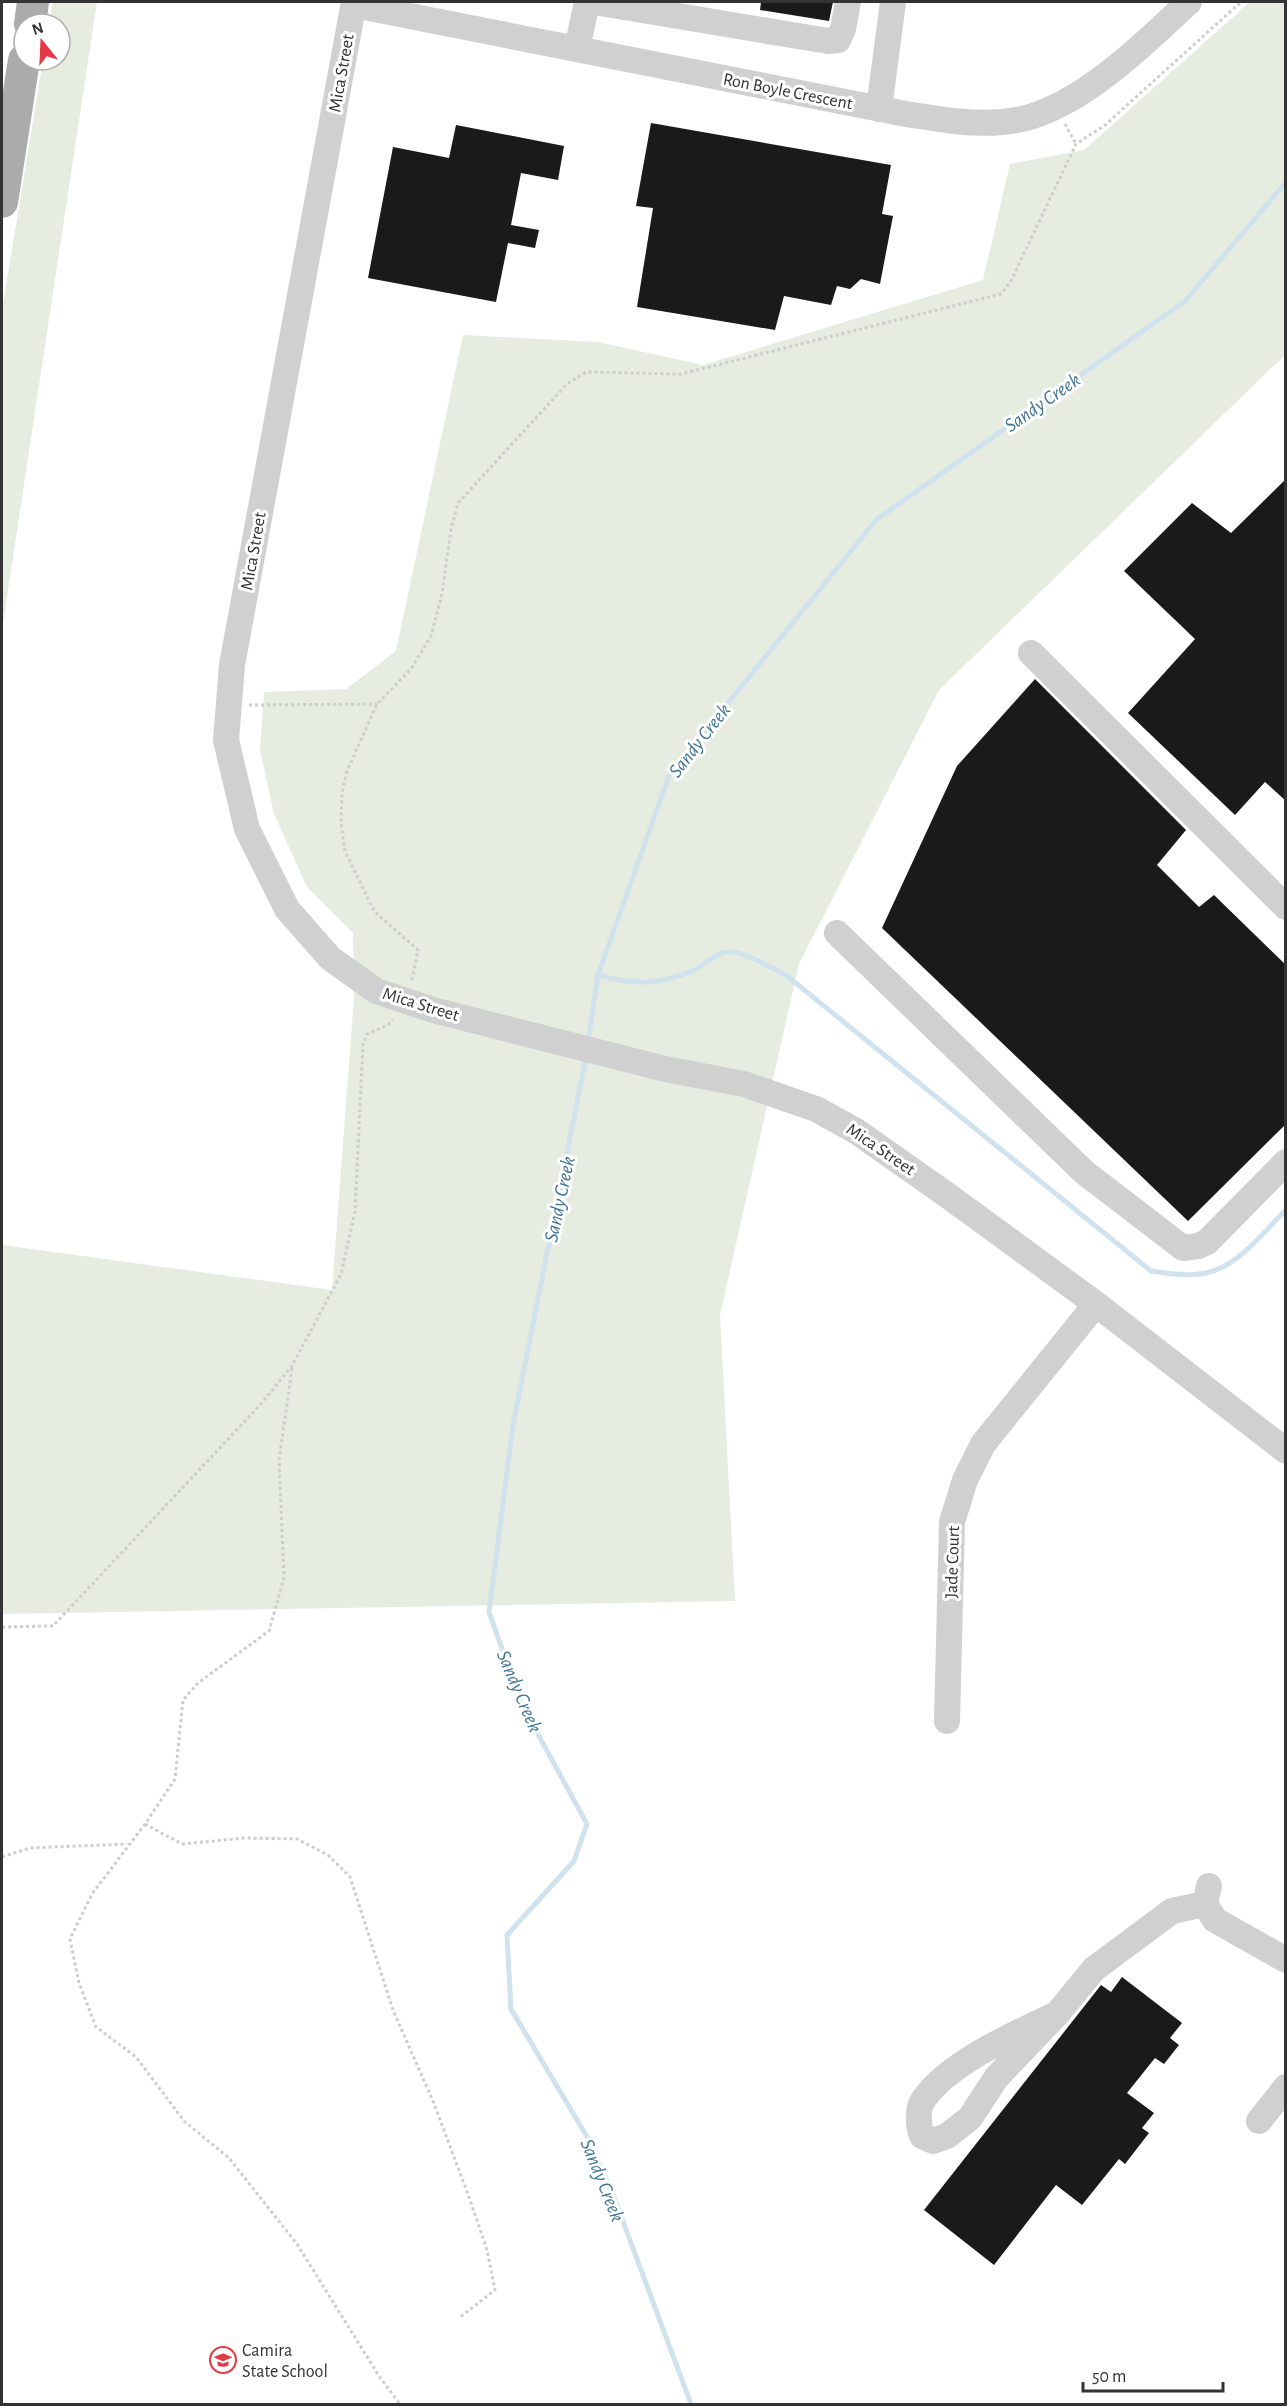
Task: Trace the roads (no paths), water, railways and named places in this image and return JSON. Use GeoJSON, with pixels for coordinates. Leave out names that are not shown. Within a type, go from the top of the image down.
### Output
{"type":"FeatureCollection","features":[{"type":"Feature","properties":{"kind":"main road"},"geometry":{"type":"LineString","coordinates":[[2,202],[22,72]]}},
{"type":"Feature","properties":{"kind":"street"},"geometry":{"type":"LineString","coordinates":[[577,49],[587,2]]}},
{"type":"Feature","properties":{"kind":"street"},"geometry":{"type":"LineString","coordinates":[[594,2],[828,41],[838,39],[843,29],[848,2]]}},
{"type":"Feature","properties":{"kind":"street"},"geometry":{"type":"LineString","coordinates":[[879,109],[893,2]]}},
{"type":"Feature","properties":{"kind":"street","name":"Ron Boyle Crescent"},"geometry":{"type":"LineString","coordinates":[[354,3],[879,109],[956,121],[1004,123],[1057,108],[1116,69],[1189,2]]}},
{"type":"Feature","properties":{"kind":"street","name":"Mica Street"},"geometry":{"type":"LineString","coordinates":[[354,3],[232,665],[226,740],[247,829],[286,909],[330,958],[376,991],[509,1030],[665,1069],[744,1084],[816,1109],[856,1131],[1096,1304],[1286,1451]]}},
{"type":"Feature","properties":{"kind":"street"},"geometry":{"type":"LineString","coordinates":[[1031,654],[1286,907]]}},
{"type":"Feature","properties":{"kind":"street"},"geometry":{"type":"LineString","coordinates":[[837,933],[1084,1172],[1183,1248],[1207,1242],[1286,1162]]}},
{"type":"Feature","properties":{"kind":"street","name":"Jade Court"},"geometry":{"type":"LineString","coordinates":[[947,1721],[952,1522],[965,1480],[983,1444],[1096,1304]]}},
{"type":"Feature","properties":{"kind":"street"},"geometry":{"type":"LineString","coordinates":[[1057,2014],[997,2043],[941,2080],[922,2101],[919,2127],[922,2136],[933,2141],[947,2136],[970,2118],[996,2078],[1057,2014],[1101,1964],[1172,1911],[1207,1895],[1215,1920],[1286,1960]]}},
{"type":"Feature","properties":{"kind":"street"},"geometry":{"type":"LineString","coordinates":[[1259,2121],[1286,2087]]}},
{"type":"Feature","properties":{"kind":"waterway","name":"Sandy Creek"},"geometry":{"type":"LineString","coordinates":[[588,1042],[598,975],[669,776],[876,520],[1185,301],[1286,182]]}},
{"type":"Feature","properties":{"kind":"waterway"},"geometry":{"type":"LineString","coordinates":[[598,975],[634,982],[656,981],[697,969],[726,952],[746,956],[767,965],[787,976],[1151,1271],[1192,1275],[1218,1269],[1240,1256],[1286,1210]]}},
{"type":"Feature","properties":{"kind":"waterway","name":"Sandy Creek"},"geometry":{"type":"LineString","coordinates":[[586,1057],[513,1425],[489,1612],[522,1705],[587,1824],[574,1861],[507,1935],[511,2009],[589,2140],[615,2200],[691,2404]]}},
{"type":"Feature","properties":{"kind":"place","name":"Camira State School"},"geometry":{"type":"Point","coordinates":[223,2360]}}]}
